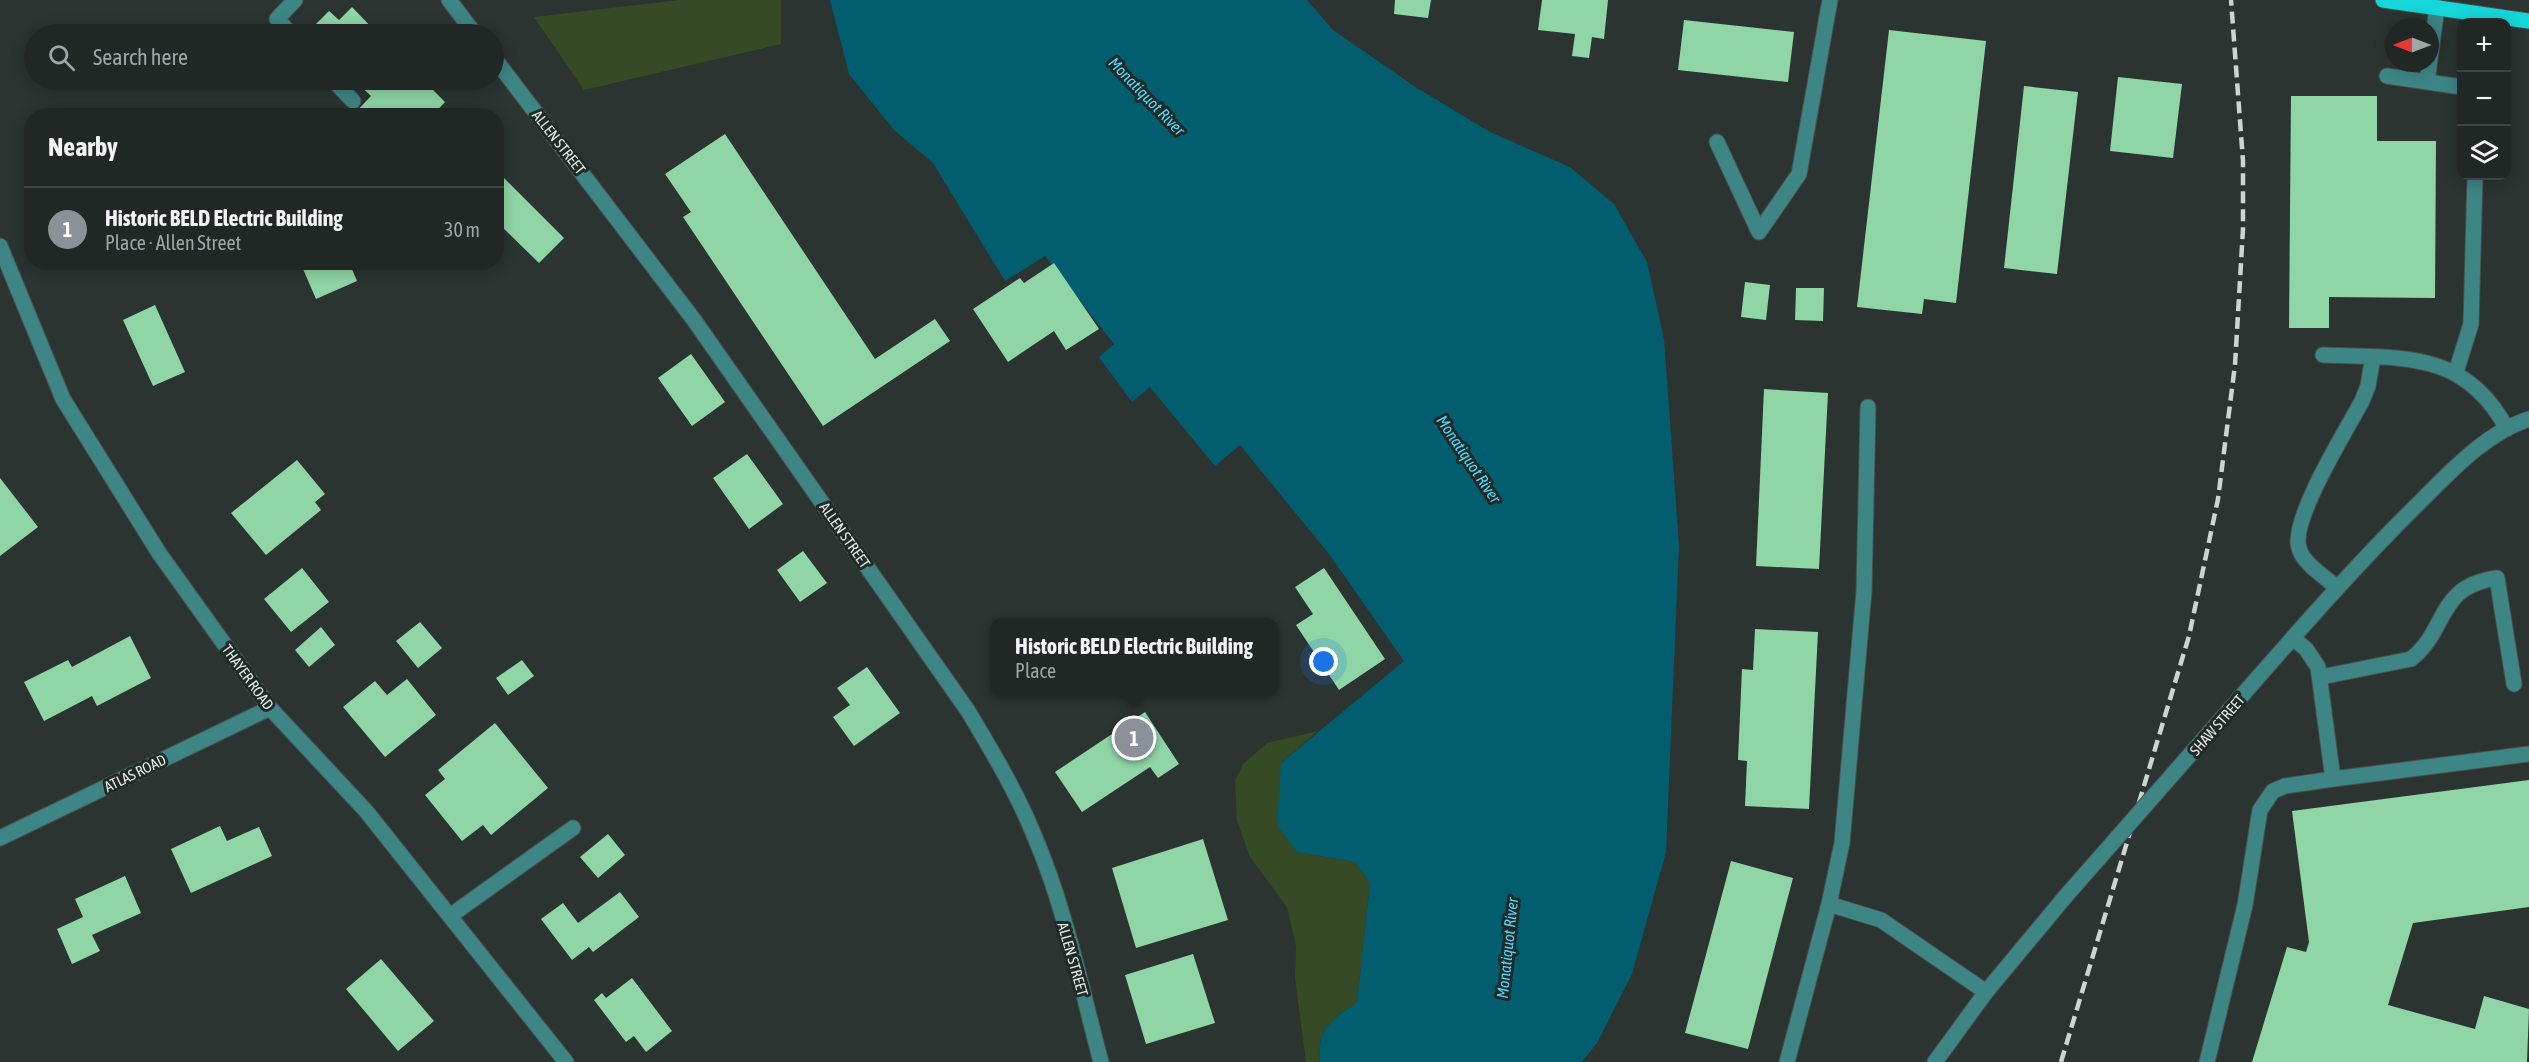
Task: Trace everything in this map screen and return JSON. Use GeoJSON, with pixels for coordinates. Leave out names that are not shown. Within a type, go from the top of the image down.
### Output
{"type":"FeatureCollection","features":[{"type":"Feature","properties":{"kind":"main road"},"geometry":{"type":"LineString","coordinates":[[2383,0],[2529,21]]}},
{"type":"Feature","properties":{"kind":"street"},"geometry":{"type":"LineString","coordinates":[[282,24],[277,19],[295,0]]}},
{"type":"Feature","properties":{"kind":"street"},"geometry":{"type":"LineString","coordinates":[[449,0],[467,24]]}},
{"type":"Feature","properties":{"kind":"street"},"geometry":{"type":"LineString","coordinates":[[1718,142],[1759,232],[1799,174],[1830,0]]}},
{"type":"Feature","properties":{"kind":"street"},"geometry":{"type":"LineString","coordinates":[[2427,82],[2437,7]]}},
{"type":"Feature","properties":{"kind":"street","name":"ALLEN STREET"},"geometry":{"type":"LineString","coordinates":[[504,71],[694,320],[968,711],[1008,777],[1035,837],[1062,920],[1101,1062]]}},
{"type":"Feature","properties":{"kind":"street"},"geometry":{"type":"LineString","coordinates":[[2386,76],[2457,86]]}},
{"type":"Feature","properties":{"kind":"street"},"geometry":{"type":"LineString","coordinates":[[343,90],[353,101]]}},
{"type":"Feature","properties":{"kind":"street"},"geometry":{"type":"LineString","coordinates":[[2457,372],[2471,324],[2475,180]]}},
{"type":"Feature","properties":{"kind":"street","name":"THAYER ROAD"},"geometry":{"type":"LineString","coordinates":[[0,246],[63,399],[159,553],[270,708],[366,811],[566,1062]]}},
{"type":"Feature","properties":{"kind":"street"},"geometry":{"type":"LineString","coordinates":[[2323,355],[2424,362],[2457,372],[2486,395],[2507,429]]}},
{"type":"Feature","properties":{"kind":"street"},"geometry":{"type":"LineString","coordinates":[[2337,588],[2304,558],[2299,549],[2298,530],[2305,508],[2362,401],[2368,386],[2373,357]]}},
{"type":"Feature","properties":{"kind":"street"},"geometry":{"type":"LineString","coordinates":[[1787,1062],[1829,904],[1842,843],[1862,624],[1868,407]]}},
{"type":"Feature","properties":{"kind":"street","name":"SHAW STREET"},"geometry":{"type":"LineString","coordinates":[[1935,1062],[1986,992],[2065,897],[2337,588],[2449,474],[2507,429],[2529,419]]}},
{"type":"Feature","properties":{"kind":"street"},"geometry":{"type":"LineString","coordinates":[[2321,677],[2411,659],[2422,650],[2452,598],[2473,584],[2497,578],[2514,684]]}},
{"type":"Feature","properties":{"kind":"street"},"geometry":{"type":"LineString","coordinates":[[2293,638],[2313,658],[2321,677],[2333,779]]}},
{"type":"Feature","properties":{"kind":"street","name":"ATLAS ROAD"},"geometry":{"type":"LineString","coordinates":[[0,838],[270,708]]}},
{"type":"Feature","properties":{"kind":"street"},"geometry":{"type":"LineString","coordinates":[[2207,1062],[2245,905],[2260,810],[2273,791],[2285,786],[2333,779],[2529,754]]}},
{"type":"Feature","properties":{"kind":"street"},"geometry":{"type":"LineString","coordinates":[[450,915],[573,828]]}},
{"type":"Feature","properties":{"kind":"street"},"geometry":{"type":"LineString","coordinates":[[1829,904],[1881,920],[1986,992]]}},
{"type":"Feature","properties":{"kind":"green space"},"geometry":{"type":"Polygon","coordinates":[[[679,0],[781,0],[781,44],[584,90],[534,17],[679,0]]]}},
{"type":"Feature","properties":{"kind":"green space"},"geometry":{"type":"Polygon","coordinates":[[[1318,731],[1281,763],[1297,852],[1355,862],[1370,883],[1357,1002],[1328,1026],[1321,1041],[1320,1062],[1306,1062],[1295,978],[1296,946],[1287,907],[1250,857],[1237,821],[1235,781],[1243,764],[1267,743],[1318,731]]]}},
{"type":"Feature","properties":{"kind":"water","name":"Monatiquot River"},"geometry":{"type":"Polygon","coordinates":[[[830,0],[1307,0],[1333,30],[1417,88],[1490,132],[1570,167],[1614,204],[1647,262],[1664,339],[1679,545],[1666,852],[1632,974],[1597,1043],[1582,1062],[1320,1062],[1321,1041],[1328,1026],[1357,1002],[1370,883],[1355,862],[1297,852],[1277,825],[1281,763],[1404,661],[1329,554],[1240,445],[1215,466],[1150,387],[1132,402],[1099,357],[1114,344],[1045,256],[1005,281],[933,163],[894,130],[849,74],[830,0]]]}},
{"type":"Feature","properties":{"kind":"building"},"geometry":{"type":"Polygon","coordinates":[[[1395,0],[1431,0],[1428,18],[1394,14],[1395,0]]]}},
{"type":"Feature","properties":{"kind":"building"},"geometry":{"type":"Polygon","coordinates":[[[1542,0],[1608,0],[1604,39],[1592,37],[1589,58],[1572,56],[1575,34],[1538,30],[1542,0]]]}},
{"type":"Feature","properties":{"kind":"building"},"geometry":{"type":"Polygon","coordinates":[[[352,7],[368,24],[316,24],[329,11],[339,20],[352,7]]]}},
{"type":"Feature","properties":{"kind":"building"},"geometry":{"type":"Polygon","coordinates":[[[1684,20],[1794,32],[1788,82],[1678,70],[1684,20]]]}},
{"type":"Feature","properties":{"kind":"building"},"geometry":{"type":"Polygon","coordinates":[[[1889,30],[1986,41],[1956,303],[1924,299],[1922,314],[1857,307],[1889,30]]]}},
{"type":"Feature","properties":{"kind":"building"},"geometry":{"type":"Polygon","coordinates":[[[2118,77],[2182,84],[2173,158],[2110,151],[2118,77]]]}},
{"type":"Feature","properties":{"kind":"building"},"geometry":{"type":"Polygon","coordinates":[[[2024,86],[2078,92],[2057,274],[2004,268],[2024,86]]]}},
{"type":"Feature","properties":{"kind":"building"},"geometry":{"type":"Polygon","coordinates":[[[365,90],[433,90],[445,102],[439,108],[360,108],[371,96],[365,90]]]}},
{"type":"Feature","properties":{"kind":"building"},"geometry":{"type":"Polygon","coordinates":[[[2291,96],[2377,96],[2377,141],[2436,141],[2435,298],[2329,297],[2329,328],[2289,328],[2291,96]]]}},
{"type":"Feature","properties":{"kind":"building"},"geometry":{"type":"Polygon","coordinates":[[[725,134],[875,359],[935,319],[950,341],[823,426],[683,217],[691,212],[665,174],[725,134]]]}},
{"type":"Feature","properties":{"kind":"building"},"geometry":{"type":"Polygon","coordinates":[[[504,178],[564,238],[539,263],[504,229],[504,178]]]}},
{"type":"Feature","properties":{"kind":"building"},"geometry":{"type":"Polygon","coordinates":[[[1054,263],[1099,329],[1066,350],[1054,331],[1008,362],[973,309],[1020,278],[1024,283],[1054,263]]]}},
{"type":"Feature","properties":{"kind":"building"},"geometry":{"type":"Polygon","coordinates":[[[303,270],[352,270],[357,281],[316,299],[303,270]]]}},
{"type":"Feature","properties":{"kind":"building"},"geometry":{"type":"Polygon","coordinates":[[[1745,282],[1770,285],[1766,320],[1741,317],[1745,282]]]}},
{"type":"Feature","properties":{"kind":"building"},"geometry":{"type":"Polygon","coordinates":[[[1796,288],[1824,288],[1823,321],[1795,320],[1796,288]]]}},
{"type":"Feature","properties":{"kind":"building"},"geometry":{"type":"Polygon","coordinates":[[[155,305],[185,372],[153,386],[123,320],[155,305]]]}},
{"type":"Feature","properties":{"kind":"building"},"geometry":{"type":"Polygon","coordinates":[[[691,354],[725,402],[692,426],[658,378],[691,354]]]}},
{"type":"Feature","properties":{"kind":"building"},"geometry":{"type":"Polygon","coordinates":[[[1764,389],[1828,393],[1819,569],[1756,566],[1764,389]]]}},
{"type":"Feature","properties":{"kind":"building"},"geometry":{"type":"Polygon","coordinates":[[[747,454],[783,504],[749,529],[713,478],[747,454]]]}},
{"type":"Feature","properties":{"kind":"building"},"geometry":{"type":"Polygon","coordinates":[[[297,460],[325,494],[315,502],[321,510],[266,555],[231,513],[297,460]]]}},
{"type":"Feature","properties":{"kind":"building"},"geometry":{"type":"Polygon","coordinates":[[[0,478],[38,527],[0,556],[0,478]]]}},
{"type":"Feature","properties":{"kind":"building"},"geometry":{"type":"Polygon","coordinates":[[[803,551],[827,583],[800,602],[777,570],[803,551]]]}},
{"type":"Feature","properties":{"kind":"building"},"geometry":{"type":"Polygon","coordinates":[[[302,568],[329,602],[291,632],[264,599],[302,568]]]}},
{"type":"Feature","properties":{"kind":"building"},"geometry":{"type":"Polygon","coordinates":[[[1324,568],[1385,659],[1339,690],[1296,625],[1313,614],[1295,587],[1324,568]]]}},
{"type":"Feature","properties":{"kind":"building"},"geometry":{"type":"Polygon","coordinates":[[[420,622],[442,648],[418,668],[396,641],[420,622]]]}},
{"type":"Feature","properties":{"kind":"building"},"geometry":{"type":"Polygon","coordinates":[[[321,627],[335,645],[309,667],[295,650],[321,627]]]}},
{"type":"Feature","properties":{"kind":"building"},"geometry":{"type":"Polygon","coordinates":[[[1755,629],[1818,632],[1809,809],[1745,806],[1747,761],[1738,760],[1742,669],[1753,670],[1755,629]]]}},
{"type":"Feature","properties":{"kind":"building"},"geometry":{"type":"Polygon","coordinates":[[[130,636],[151,678],[97,706],[92,696],[44,721],[24,682],[68,660],[72,667],[130,636]]]}},
{"type":"Feature","properties":{"kind":"building"},"geometry":{"type":"Polygon","coordinates":[[[522,660],[534,676],[508,695],[496,678],[522,660]]]}},
{"type":"Feature","properties":{"kind":"building"},"geometry":{"type":"Polygon","coordinates":[[[867,667],[900,713],[854,746],[833,717],[850,705],[837,688],[867,667]]]}},
{"type":"Feature","properties":{"kind":"building"},"geometry":{"type":"Polygon","coordinates":[[[407,679],[436,715],[385,757],[343,707],[375,681],[387,695],[407,679]]]}},
{"type":"Feature","properties":{"kind":"building"},"geometry":{"type":"Polygon","coordinates":[[[1145,712],[1179,764],[1158,778],[1150,767],[1082,812],[1055,772],[1145,712]]]}},
{"type":"Feature","properties":{"kind":"building"},"geometry":{"type":"Polygon","coordinates":[[[495,723],[548,788],[491,835],[483,825],[462,841],[425,795],[445,779],[438,770],[495,723]]]}},
{"type":"Feature","properties":{"kind":"building"},"geometry":{"type":"Polygon","coordinates":[[[2529,780],[2529,907],[2413,923],[2388,1005],[2475,1029],[2484,996],[2529,1009],[2527,1062],[2252,1062],[2287,947],[2306,952],[2309,942],[2292,811],[2529,780]]]}},
{"type":"Feature","properties":{"kind":"building"},"geometry":{"type":"Polygon","coordinates":[[[220,826],[227,841],[259,827],[272,856],[191,893],[171,849],[220,826]]]}},
{"type":"Feature","properties":{"kind":"building"},"geometry":{"type":"Polygon","coordinates":[[[608,834],[625,855],[598,878],[580,857],[608,834]]]}},
{"type":"Feature","properties":{"kind":"building"},"geometry":{"type":"Polygon","coordinates":[[[1203,839],[1228,920],[1136,948],[1112,868],[1203,839]]]}},
{"type":"Feature","properties":{"kind":"building"},"geometry":{"type":"Polygon","coordinates":[[[1731,861],[1793,878],[1748,1049],[1685,1033],[1731,861]]]}},
{"type":"Feature","properties":{"kind":"building"},"geometry":{"type":"Polygon","coordinates":[[[125,876],[141,913],[92,935],[100,951],[72,964],[57,929],[83,917],[75,899],[125,876]]]}},
{"type":"Feature","properties":{"kind":"building"},"geometry":{"type":"Polygon","coordinates":[[[620,892],[639,917],[593,952],[589,947],[572,960],[541,919],[563,903],[578,923],[620,892]]]}},
{"type":"Feature","properties":{"kind":"building"},"geometry":{"type":"Polygon","coordinates":[[[1193,954],[1215,1023],[1146,1044],[1125,975],[1193,954]]]}},
{"type":"Feature","properties":{"kind":"building"},"geometry":{"type":"Polygon","coordinates":[[[381,959],[434,1021],[398,1051],[346,989],[381,959]]]}},
{"type":"Feature","properties":{"kind":"building"},"geometry":{"type":"Polygon","coordinates":[[[632,978],[672,1031],[646,1052],[634,1036],[626,1042],[594,1000],[602,993],[606,998],[632,978]]]}},
{"type":"Feature","properties":{"kind":"railway"},"geometry":{"type":"LineString","coordinates":[[2061,1062],[2189,636],[2218,499],[2235,365],[2243,229],[2243,161],[2231,0]]}},
{"type":"Feature","properties":{"kind":"place","name":"Historic BELD Electric Building"},"geometry":{"type":"Point","coordinates":[1134,738]}}]}
